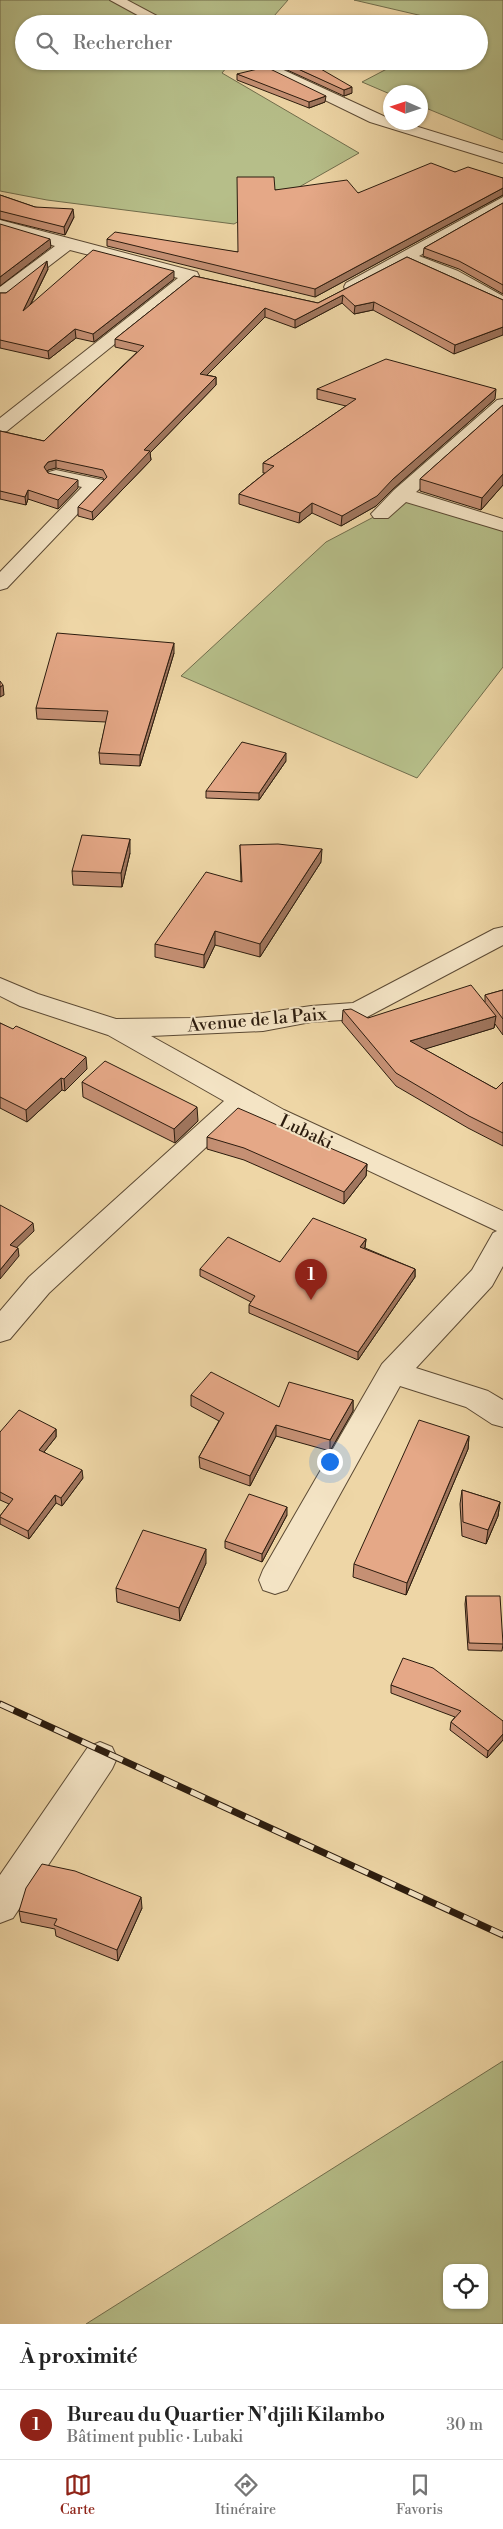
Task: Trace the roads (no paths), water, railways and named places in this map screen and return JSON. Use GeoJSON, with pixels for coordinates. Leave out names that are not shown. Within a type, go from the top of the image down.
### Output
{"type":"FeatureCollection","features":[{"type":"Feature","properties":{"kind":"street"},"geometry":{"type":"LineString","coordinates":[[117,0],[147,15]]}},
{"type":"Feature","properties":{"kind":"street"},"geometry":{"type":"LineString","coordinates":[[271,70],[375,118],[503,158]]}},
{"type":"Feature","properties":{"kind":"street"},"geometry":{"type":"LineString","coordinates":[[341,293],[503,202]]}},
{"type":"Feature","properties":{"kind":"street"},"geometry":{"type":"LineString","coordinates":[[0,225],[210,280]]}},
{"type":"Feature","properties":{"kind":"street"},"geometry":{"type":"LineString","coordinates":[[0,295],[67,244]]}},
{"type":"Feature","properties":{"kind":"street"},"geometry":{"type":"LineString","coordinates":[[406,257],[452,275],[503,303]]}},
{"type":"Feature","properties":{"kind":"street"},"geometry":{"type":"LineString","coordinates":[[0,427],[191,276]]}},
{"type":"Feature","properties":{"kind":"street"},"geometry":{"type":"LineString","coordinates":[[381,514],[503,404]]}},
{"type":"Feature","properties":{"kind":"street"},"geometry":{"type":"LineString","coordinates":[[0,584],[96,484],[56,476]]}},
{"type":"Feature","properties":{"kind":"street"},"geometry":{"type":"LineString","coordinates":[[401,494],[499,520]]}},
{"type":"Feature","properties":{"kind":"street","name":"Avenue de la Paix"},"geometry":{"type":"LineString","coordinates":[[0,986],[28,1000],[115,1028],[194,1027],[263,1022],[311,1014],[358,1011],[503,935]]}},
{"type":"Feature","properties":{"kind":"street","name":"Lubaki"},"geometry":{"type":"LineString","coordinates":[[115,1028],[274,1118],[503,1224]]}},
{"type":"Feature","properties":{"kind":"street"},"geometry":{"type":"LineString","coordinates":[[0,1331],[40,1286],[241,1100]]}},
{"type":"Feature","properties":{"kind":"street"},"geometry":{"type":"LineString","coordinates":[[275,1580],[393,1372],[482,1278],[503,1240]]}},
{"type":"Feature","properties":{"kind":"street"},"geometry":{"type":"LineString","coordinates":[[393,1372],[477,1399],[503,1415]]}},
{"type":"Feature","properties":{"kind":"street"},"geometry":{"type":"LineString","coordinates":[[0,1906],[100,1758]]}},
{"type":"Feature","properties":{"kind":"railway"},"geometry":{"type":"LineString","coordinates":[[0,1704],[503,1935]]}},
{"type":"Feature","properties":{"kind":"place","name":"Bureau du Quartier N'djili Kilambo"},"geometry":{"type":"Point","coordinates":[311,1300]}}]}
